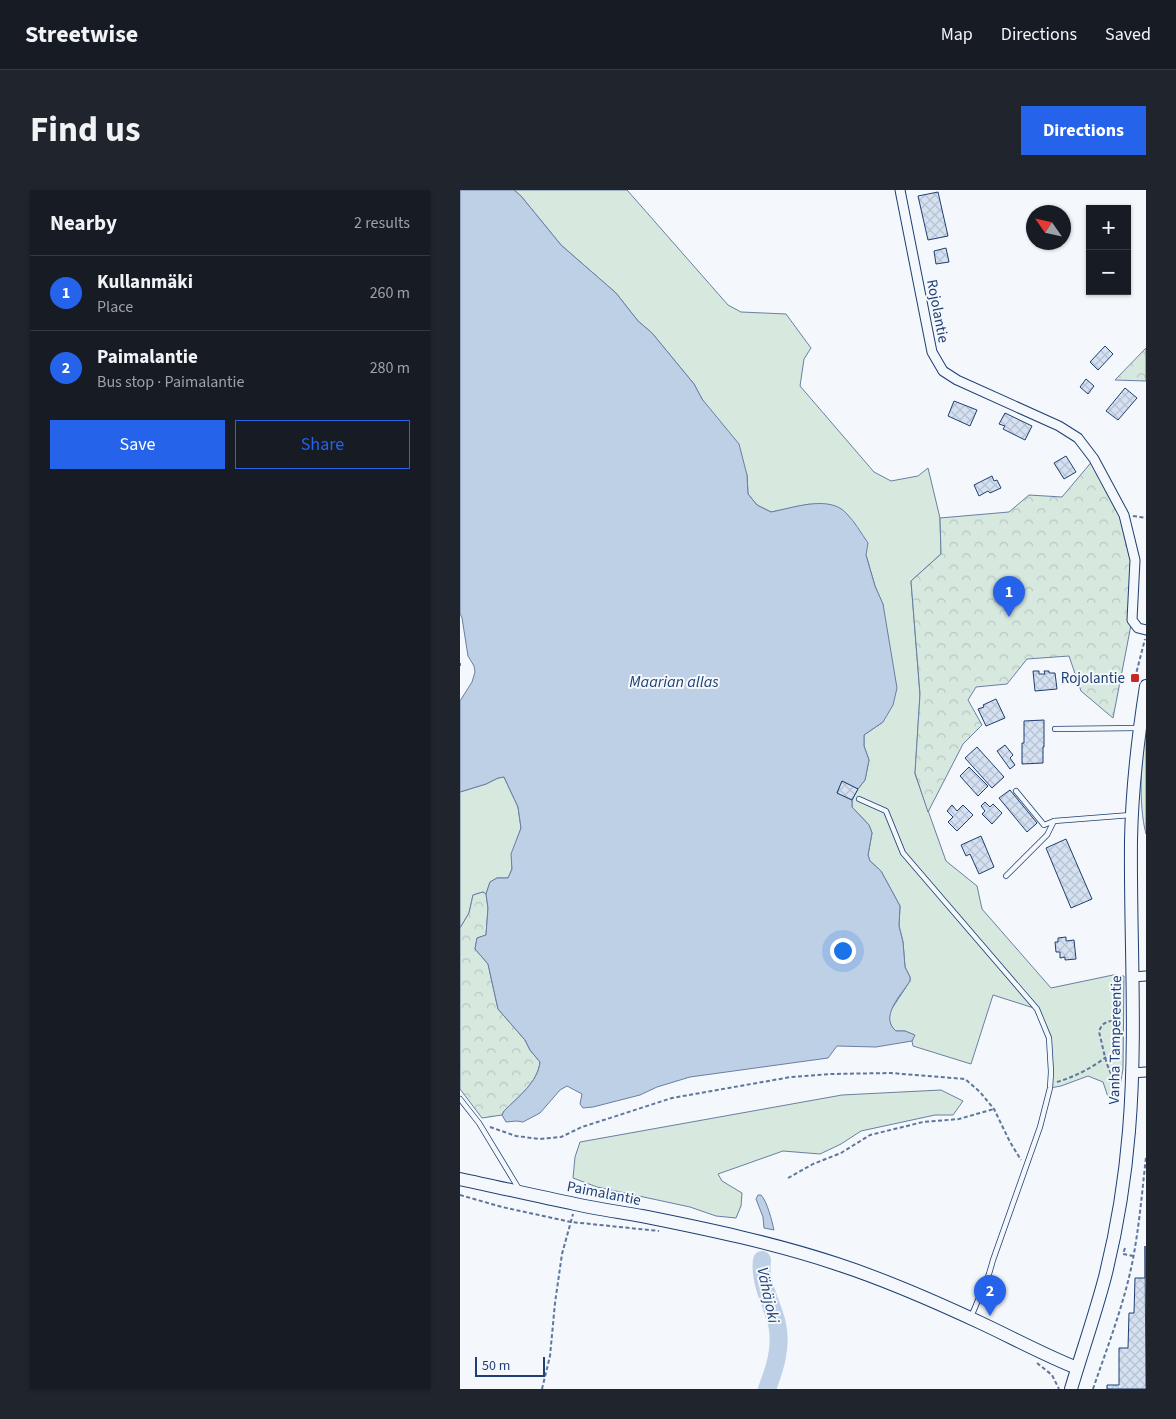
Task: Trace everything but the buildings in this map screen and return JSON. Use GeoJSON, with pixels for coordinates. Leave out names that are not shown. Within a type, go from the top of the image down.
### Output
{"type":"FeatureCollection","features":[{"type":"Feature","properties":{"kind":"main road","name":"Vanha Tampereentie"},"geometry":{"type":"LineString","coordinates":[[1070,1389],[1105,1278],[1119,1211],[1129,1130],[1132,1073],[1131,838],[1139,728],[1146,686]]}},
{"type":"Feature","properties":{"kind":"main road","name":"Paimalantie"},"geometry":{"type":"LineString","coordinates":[[460,1179],[521,1198],[575,1204],[670,1222],[790,1250],[836,1263],[873,1276],[970,1318],[1077,1368]]}},
{"type":"Feature","properties":{"kind":"street","name":"Rojolantie"},"geometry":{"type":"LineString","coordinates":[[900,190],[932,352],[942,371],[957,380],[1059,426],[1078,438],[1094,459],[1124,515],[1135,560],[1132,620],[1138,628],[1146,630]]}},
{"type":"Feature","properties":{"kind":"street"},"geometry":{"type":"LineString","coordinates":[[1132,977],[1146,976]]}},
{"type":"Feature","properties":{"kind":"street"},"geometry":{"type":"LineString","coordinates":[[1132,1073],[1146,1072]]}},
{"type":"Feature","properties":{"kind":"lane"},"geometry":{"type":"LineString","coordinates":[[1055,729],[1139,728]]}},
{"type":"Feature","properties":{"kind":"lane"},"geometry":{"type":"LineString","coordinates":[[1016,791],[1044,824],[1054,821],[1133,815]]}},
{"type":"Feature","properties":{"kind":"lane"},"geometry":{"type":"LineString","coordinates":[[859,799],[886,811],[904,853],[1037,1009],[1049,1038],[1050,1084],[1040,1128],[989,1274],[970,1318]]}},
{"type":"Feature","properties":{"kind":"lane"},"geometry":{"type":"LineString","coordinates":[[1006,876],[1047,835],[1054,821]]}},
{"type":"Feature","properties":{"kind":"lane"},"geometry":{"type":"LineString","coordinates":[[460,1099],[479,1123],[521,1198]]}},
{"type":"Feature","properties":{"kind":"path"},"geometry":{"type":"LineString","coordinates":[[1124,515],[1146,518]]}},
{"type":"Feature","properties":{"kind":"path"},"geometry":{"type":"LineString","coordinates":[[1135,678],[1146,634]]}},
{"type":"Feature","properties":{"kind":"path"},"geometry":{"type":"LineString","coordinates":[[1119,1020],[1108,1021],[1101,1027],[1099,1032],[1114,1080],[1131,1092]]}},
{"type":"Feature","properties":{"kind":"path"},"geometry":{"type":"LineString","coordinates":[[1050,1084],[1065,1080],[1096,1065],[1106,1057]]}},
{"type":"Feature","properties":{"kind":"path"},"geometry":{"type":"LineString","coordinates":[[479,1123],[516,1136],[540,1139],[561,1137],[582,1127],[672,1098],[791,1077],[891,1073],[965,1079],[994,1108],[1016,1154],[1026,1167]]}},
{"type":"Feature","properties":{"kind":"path"},"geometry":{"type":"LineString","coordinates":[[788,1178],[814,1164],[841,1153],[870,1135],[924,1122],[959,1119],[994,1108]]}},
{"type":"Feature","properties":{"kind":"path"},"geometry":{"type":"LineString","coordinates":[[1093,1389],[1119,1311],[1134,1256],[1146,1157]]}},
{"type":"Feature","properties":{"kind":"path"},"geometry":{"type":"LineString","coordinates":[[460,1195],[571,1222],[659,1231]]}},
{"type":"Feature","properties":{"kind":"path"},"geometry":{"type":"LineString","coordinates":[[521,1198],[522,1211]]}},
{"type":"Feature","properties":{"kind":"path"},"geometry":{"type":"LineString","coordinates":[[542,1389],[550,1356],[562,1254],[575,1204]]}},
{"type":"Feature","properties":{"kind":"path"},"geometry":{"type":"LineString","coordinates":[[1125,1248],[1123,1254],[1134,1256]]}},
{"type":"Feature","properties":{"kind":"path"},"geometry":{"type":"LineString","coordinates":[[1032,1360],[1052,1375],[1059,1389]]}},
{"type":"Feature","properties":{"kind":"green space"},"geometry":{"type":"Polygon","coordinates":[[[514,190],[627,190],[728,305],[741,312],[786,314],[811,348],[804,359],[800,386],[874,472],[891,481],[918,476],[928,468],[940,518],[941,554],[911,581],[920,695],[915,774],[946,861],[977,886],[982,909],[1051,988],[1113,975],[1124,976],[1123,1069],[1120,1086],[1109,1100],[1103,1082],[1088,1076],[1050,1088],[1049,1038],[1037,1009],[993,995],[971,1064],[913,1046],[914,1035],[905,1031],[896,1031],[892,1027],[889,1013],[910,981],[905,967],[903,942],[899,926],[900,906],[881,871],[870,861],[868,855],[872,833],[869,825],[852,807],[852,800],[865,780],[869,760],[864,746],[864,735],[883,722],[883,605],[866,555],[810,504],[771,512],[757,505],[748,494],[747,475],[694,384],[652,333],[638,321],[616,293],[561,245],[514,190]]]}},
{"type":"Feature","properties":{"kind":"green space"},"geometry":{"type":"Polygon","coordinates":[[[1146,348],[1146,381],[1115,380],[1146,348]]]}},
{"type":"Feature","properties":{"kind":"green space"},"geometry":{"type":"Polygon","coordinates":[[[1094,459],[1124,515],[1135,560],[1132,620],[1113,718],[1081,691],[1069,656],[1027,659],[1007,684],[976,687],[968,700],[982,725],[963,744],[928,812],[915,773],[920,694],[911,581],[941,554],[940,518],[1009,512],[1029,495],[1062,497],[1094,459]]]}},
{"type":"Feature","properties":{"kind":"green space"},"geometry":{"type":"Polygon","coordinates":[[[1146,723],[1146,834],[1143,822],[1141,778],[1146,723]]]}},
{"type":"Feature","properties":{"kind":"green space"},"geometry":{"type":"Polygon","coordinates":[[[504,777],[518,807],[521,828],[512,854],[512,869],[508,878],[497,878],[490,882],[486,894],[483,892],[473,895],[469,913],[460,928],[460,792],[504,777]]]}},
{"type":"Feature","properties":{"kind":"green space"},"geometry":{"type":"Polygon","coordinates":[[[483,892],[486,894],[488,908],[486,935],[477,938],[475,949],[488,964],[498,1009],[525,1040],[530,1050],[540,1062],[536,1076],[531,1083],[502,1115],[482,1118],[460,1089],[460,928],[469,913],[473,895],[483,892]]]}},
{"type":"Feature","properties":{"kind":"green space"},"geometry":{"type":"Polygon","coordinates":[[[941,1090],[963,1101],[953,1115],[935,1115],[861,1131],[841,1144],[820,1154],[783,1151],[718,1174],[722,1181],[742,1193],[741,1206],[736,1218],[716,1216],[690,1207],[597,1187],[573,1178],[575,1157],[580,1142],[842,1095],[941,1090]]]}},
{"type":"Feature","properties":{"kind":"water","name":"Maarian allas"},"geometry":{"type":"Polygon","coordinates":[[[460,190],[514,190],[561,245],[616,293],[638,321],[652,333],[694,384],[702,399],[739,444],[747,475],[748,494],[757,505],[771,512],[811,504],[831,505],[840,508],[855,524],[868,543],[866,555],[875,586],[883,604],[897,688],[893,705],[883,722],[864,735],[864,746],[869,760],[865,780],[858,789],[842,781],[837,793],[852,800],[852,807],[869,825],[872,833],[868,855],[870,861],[881,871],[900,906],[899,926],[903,942],[905,967],[910,981],[893,1006],[890,1019],[891,1025],[896,1031],[905,1031],[915,1035],[912,1041],[876,1047],[837,1046],[828,1058],[690,1077],[657,1087],[640,1095],[593,1107],[583,1108],[580,1104],[582,1094],[567,1086],[560,1090],[540,1113],[523,1122],[506,1122],[502,1115],[531,1083],[536,1076],[540,1062],[530,1050],[525,1040],[498,1009],[488,964],[475,949],[477,938],[486,935],[488,908],[486,894],[490,882],[497,878],[508,878],[512,869],[511,854],[521,828],[518,807],[504,777],[460,792],[460,701],[472,682],[475,672],[468,656],[460,613],[460,190]]]}},
{"type":"Feature","properties":{"kind":"water"},"geometry":{"type":"Polygon","coordinates":[[[758,1195],[761,1195],[765,1202],[774,1230],[764,1228],[763,1217],[756,1199],[758,1195]]]}},
{"type":"Feature","properties":{"kind":"waterway","name":"Vähäjoki"},"geometry":{"type":"LineString","coordinates":[[762,1260],[762,1277],[775,1316],[779,1341],[775,1365],[767,1389]]}},
{"type":"Feature","properties":{"kind":"place","name":"Kullanmäki"},"geometry":{"type":"Point","coordinates":[1009,617]}},
{"type":"Feature","properties":{"kind":"place","name":"Rojolantie"},"geometry":{"type":"Point","coordinates":[1135,678]}},
{"type":"Feature","properties":{"kind":"place","name":"Paimalantie"},"geometry":{"type":"Point","coordinates":[990,1316]}}]}
